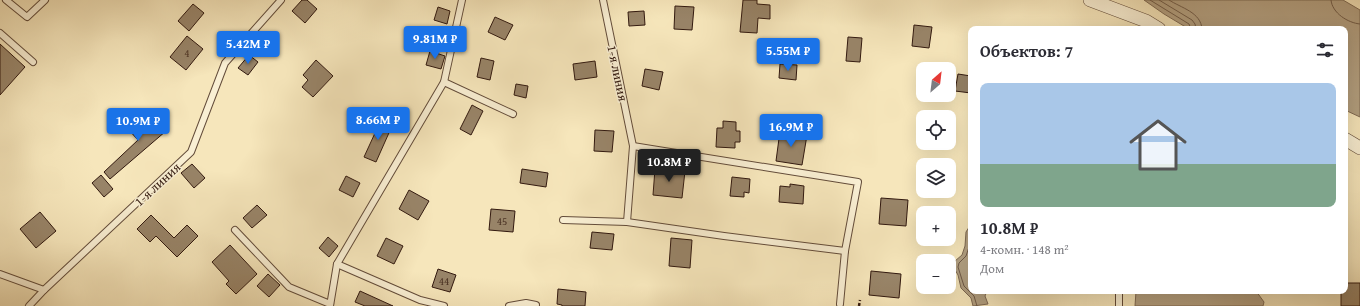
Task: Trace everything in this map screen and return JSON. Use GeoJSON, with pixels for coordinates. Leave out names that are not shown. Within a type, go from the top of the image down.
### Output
{"type":"FeatureCollection","features":[{"type":"Feature","properties":{"kind":"street"},"geometry":{"type":"LineString","coordinates":[[1097,2],[1145,25]]}},
{"type":"Feature","properties":{"kind":"street"},"geometry":{"type":"LineString","coordinates":[[1348,141],[1360,148]]}},
{"type":"Feature","properties":{"kind":"lane"},"geometry":{"type":"LineString","coordinates":[[6,0],[27,17],[45,0]]}},
{"type":"Feature","properties":{"kind":"lane","name":"1-я линия"},"geometry":{"type":"LineString","coordinates":[[29,306],[44,290],[191,152],[225,63],[281,0]]}},
{"type":"Feature","properties":{"kind":"lane"},"geometry":{"type":"LineString","coordinates":[[235,230],[289,287],[330,305],[338,264],[444,82],[462,0]]}},
{"type":"Feature","properties":{"kind":"lane","name":"1-я линия"},"geometry":{"type":"LineString","coordinates":[[603,0],[633,146],[627,222]]}},
{"type":"Feature","properties":{"kind":"lane"},"geometry":{"type":"LineString","coordinates":[[0,33],[33,62]]}},
{"type":"Feature","properties":{"kind":"lane"},"geometry":{"type":"LineString","coordinates":[[444,82],[513,114]]}},
{"type":"Feature","properties":{"kind":"lane"},"geometry":{"type":"LineString","coordinates":[[633,146],[858,182],[845,251],[840,304]]}},
{"type":"Feature","properties":{"kind":"lane"},"geometry":{"type":"LineString","coordinates":[[563,220],[627,222],[845,251]]}},
{"type":"Feature","properties":{"kind":"lane"},"geometry":{"type":"LineString","coordinates":[[338,264],[420,300],[444,306]]}},
{"type":"Feature","properties":{"kind":"lane"},"geometry":{"type":"LineString","coordinates":[[0,274],[44,290]]}},
{"type":"Feature","properties":{"kind":"lane"},"geometry":{"type":"LineString","coordinates":[[1119,294],[1119,306]]}},
{"type":"Feature","properties":{"kind":"lane"},"geometry":{"type":"LineString","coordinates":[[509,306],[526,303],[536,305]]}},
{"type":"Feature","properties":{"kind":"path"},"geometry":{"type":"LineString","coordinates":[[859,306],[860,300]]}},
{"type":"Feature","properties":{"kind":"water"},"geometry":{"type":"Polygon","coordinates":[[[1144,0],[1343,0],[1360,10],[1360,117],[1348,111],[1348,26],[1184,26],[1144,0]]]}},
{"type":"Feature","properties":{"kind":"water"},"geometry":{"type":"Polygon","coordinates":[[[968,229],[968,294],[986,294],[985,296],[988,304],[973,306],[971,298],[961,288],[956,272],[956,260],[962,255],[965,246],[966,232],[968,229]]]}},
{"type":"Feature","properties":{"kind":"water"},"geometry":{"type":"Polygon","coordinates":[[[1136,294],[1258,294],[1264,302],[1263,306],[1135,306],[1136,294]]]}},
{"type":"Feature","properties":{"kind":"building"},"geometry":{"type":"Polygon","coordinates":[[[302,0],[307,0],[317,9],[305,23],[292,11],[302,0]]]}},
{"type":"Feature","properties":{"kind":"building"},"geometry":{"type":"Polygon","coordinates":[[[743,0],[757,0],[757,4],[770,5],[770,19],[758,18],[757,33],[740,32],[743,0]]]}},
{"type":"Feature","properties":{"kind":"building"},"geometry":{"type":"Polygon","coordinates":[[[193,4],[204,13],[189,31],[178,21],[193,4]]]}},
{"type":"Feature","properties":{"kind":"building"},"geometry":{"type":"Polygon","coordinates":[[[675,6],[694,7],[692,30],[674,29],[675,6]]]}},
{"type":"Feature","properties":{"kind":"building"},"geometry":{"type":"Polygon","coordinates":[[[438,7],[450,11],[447,24],[434,20],[438,7]]]}},
{"type":"Feature","properties":{"kind":"building"},"geometry":{"type":"Polygon","coordinates":[[[644,11],[645,25],[629,26],[628,12],[644,11]]]}},
{"type":"Feature","properties":{"kind":"building"},"geometry":{"type":"Polygon","coordinates":[[[495,17],[513,25],[505,40],[488,32],[495,17]]]}},
{"type":"Feature","properties":{"kind":"building"},"geometry":{"type":"Polygon","coordinates":[[[914,25],[932,27],[929,48],[912,46],[914,25]]]}},
{"type":"Feature","properties":{"kind":"building"},"geometry":{"type":"Polygon","coordinates":[[[187,36],[203,49],[186,70],[170,57],[187,36]]]}},
{"type":"Feature","properties":{"kind":"building"},"geometry":{"type":"Polygon","coordinates":[[[848,37],[862,38],[860,62],[846,61],[848,37]]]}},
{"type":"Feature","properties":{"kind":"building"},"geometry":{"type":"Polygon","coordinates":[[[0,44],[25,67],[0,95],[0,44]]]}},
{"type":"Feature","properties":{"kind":"building"},"geometry":{"type":"Polygon","coordinates":[[[430,51],[445,56],[441,69],[426,65],[430,51]]]}},
{"type":"Feature","properties":{"kind":"building"},"geometry":{"type":"Polygon","coordinates":[[[249,55],[258,62],[248,75],[238,68],[249,55]]]}},
{"type":"Feature","properties":{"kind":"building"},"geometry":{"type":"Polygon","coordinates":[[[481,58],[494,61],[490,80],[477,77],[481,58]]]}},
{"type":"Feature","properties":{"kind":"building"},"geometry":{"type":"Polygon","coordinates":[[[316,60],[333,76],[313,97],[302,87],[308,80],[303,75],[316,60]]]}},
{"type":"Feature","properties":{"kind":"building"},"geometry":{"type":"Polygon","coordinates":[[[595,61],[597,77],[575,80],[573,64],[595,61]]]}},
{"type":"Feature","properties":{"kind":"building"},"geometry":{"type":"Polygon","coordinates":[[[780,64],[797,65],[796,80],[779,78],[780,64]]]}},
{"type":"Feature","properties":{"kind":"building"},"geometry":{"type":"Polygon","coordinates":[[[645,69],[663,72],[659,90],[642,86],[645,69]]]}},
{"type":"Feature","properties":{"kind":"building"},"geometry":{"type":"Polygon","coordinates":[[[958,74],[968,76],[968,93],[956,91],[958,74]]]}},
{"type":"Feature","properties":{"kind":"building"},"geometry":{"type":"Polygon","coordinates":[[[516,84],[528,86],[526,98],[514,95],[516,84]]]}},
{"type":"Feature","properties":{"kind":"building"},"geometry":{"type":"Polygon","coordinates":[[[472,105],[483,111],[471,135],[460,129],[472,105]]]}},
{"type":"Feature","properties":{"kind":"building"},"geometry":{"type":"Polygon","coordinates":[[[150,112],[166,131],[110,179],[104,172],[138,140],[129,130],[150,112]]]}},
{"type":"Feature","properties":{"kind":"building"},"geometry":{"type":"Polygon","coordinates":[[[381,120],[392,126],[376,162],[364,157],[381,120]]]}},
{"type":"Feature","properties":{"kind":"building"},"geometry":{"type":"Polygon","coordinates":[[[723,121],[736,122],[736,131],[740,131],[740,142],[735,142],[735,148],[716,147],[717,128],[723,128],[723,121]]]}},
{"type":"Feature","properties":{"kind":"building"},"geometry":{"type":"Polygon","coordinates":[[[595,130],[614,131],[612,152],[594,151],[595,130]]]}},
{"type":"Feature","properties":{"kind":"building"},"geometry":{"type":"Polygon","coordinates":[[[780,131],[807,135],[802,165],[776,161],[780,131]]]}},
{"type":"Feature","properties":{"kind":"building"},"geometry":{"type":"Polygon","coordinates":[[[192,164],[205,178],[194,188],[181,173],[192,164]]]}},
{"type":"Feature","properties":{"kind":"building"},"geometry":{"type":"Polygon","coordinates":[[[522,169],[548,173],[546,187],[520,183],[522,169]]]}},
{"type":"Feature","properties":{"kind":"building"},"geometry":{"type":"Polygon","coordinates":[[[655,169],[685,171],[682,198],[653,195],[655,169]]]}},
{"type":"Feature","properties":{"kind":"building"},"geometry":{"type":"Polygon","coordinates":[[[101,175],[113,189],[104,197],[92,183],[101,175]]]}},
{"type":"Feature","properties":{"kind":"building"},"geometry":{"type":"Polygon","coordinates":[[[346,176],[360,183],[353,197],[339,190],[346,176]]]}},
{"type":"Feature","properties":{"kind":"building"},"geometry":{"type":"Polygon","coordinates":[[[732,177],[750,179],[749,193],[744,192],[744,197],[730,196],[732,177]]]}},
{"type":"Feature","properties":{"kind":"building"},"geometry":{"type":"Polygon","coordinates":[[[790,184],[804,186],[803,204],[779,202],[780,186],[790,187],[790,184]]]}},
{"type":"Feature","properties":{"kind":"building"},"geometry":{"type":"Polygon","coordinates":[[[409,190],[429,201],[418,220],[399,209],[409,190]]]}},
{"type":"Feature","properties":{"kind":"building"},"geometry":{"type":"Polygon","coordinates":[[[881,198],[908,200],[906,226],[879,224],[881,198]]]}},
{"type":"Feature","properties":{"kind":"building"},"geometry":{"type":"Polygon","coordinates":[[[257,205],[267,215],[252,228],[243,218],[257,205]]]}},
{"type":"Feature","properties":{"kind":"building"},"geometry":{"type":"Polygon","coordinates":[[[491,209],[515,211],[513,232],[489,230],[491,209]]]}},
{"type":"Feature","properties":{"kind":"building"},"geometry":{"type":"Polygon","coordinates":[[[40,212],[56,231],[36,248],[20,229],[40,212]]]}},
{"type":"Feature","properties":{"kind":"building"},"geometry":{"type":"Polygon","coordinates":[[[151,215],[174,238],[187,225],[198,236],[177,257],[156,236],[150,242],[137,229],[151,215]]]}},
{"type":"Feature","properties":{"kind":"building"},"geometry":{"type":"Polygon","coordinates":[[[592,232],[614,234],[612,250],[590,248],[592,232]]]}},
{"type":"Feature","properties":{"kind":"building"},"geometry":{"type":"Polygon","coordinates":[[[328,237],[338,246],[329,257],[319,248],[328,237]]]}},
{"type":"Feature","properties":{"kind":"building"},"geometry":{"type":"Polygon","coordinates":[[[386,238],[403,246],[394,264],[377,256],[386,238]]]}},
{"type":"Feature","properties":{"kind":"building"},"geometry":{"type":"Polygon","coordinates":[[[671,238],[692,240],[690,268],[669,266],[671,238]]]}},
{"type":"Feature","properties":{"kind":"building"},"geometry":{"type":"Polygon","coordinates":[[[230,245],[257,274],[236,294],[226,284],[229,281],[212,262],[230,245]]]}},
{"type":"Feature","properties":{"kind":"building"},"geometry":{"type":"Polygon","coordinates":[[[438,269],[456,275],[450,292],[432,287],[438,269]]]}},
{"type":"Feature","properties":{"kind":"building"},"geometry":{"type":"Polygon","coordinates":[[[871,271],[901,274],[899,298],[869,295],[871,271]]]}},
{"type":"Feature","properties":{"kind":"building"},"geometry":{"type":"Polygon","coordinates":[[[268,274],[280,285],[269,297],[257,286],[268,274]]]}},
{"type":"Feature","properties":{"kind":"building"},"geometry":{"type":"Polygon","coordinates":[[[1348,283],[1360,283],[1360,306],[1341,306],[1341,294],[1348,294],[1348,283]]]}},
{"type":"Feature","properties":{"kind":"building"},"geometry":{"type":"Polygon","coordinates":[[[558,289],[586,292],[585,306],[562,306],[557,304],[558,289]]]}},
{"type":"Feature","properties":{"kind":"building"},"geometry":{"type":"Polygon","coordinates":[[[360,291],[393,306],[365,306],[355,302],[360,291]]]}}]}
